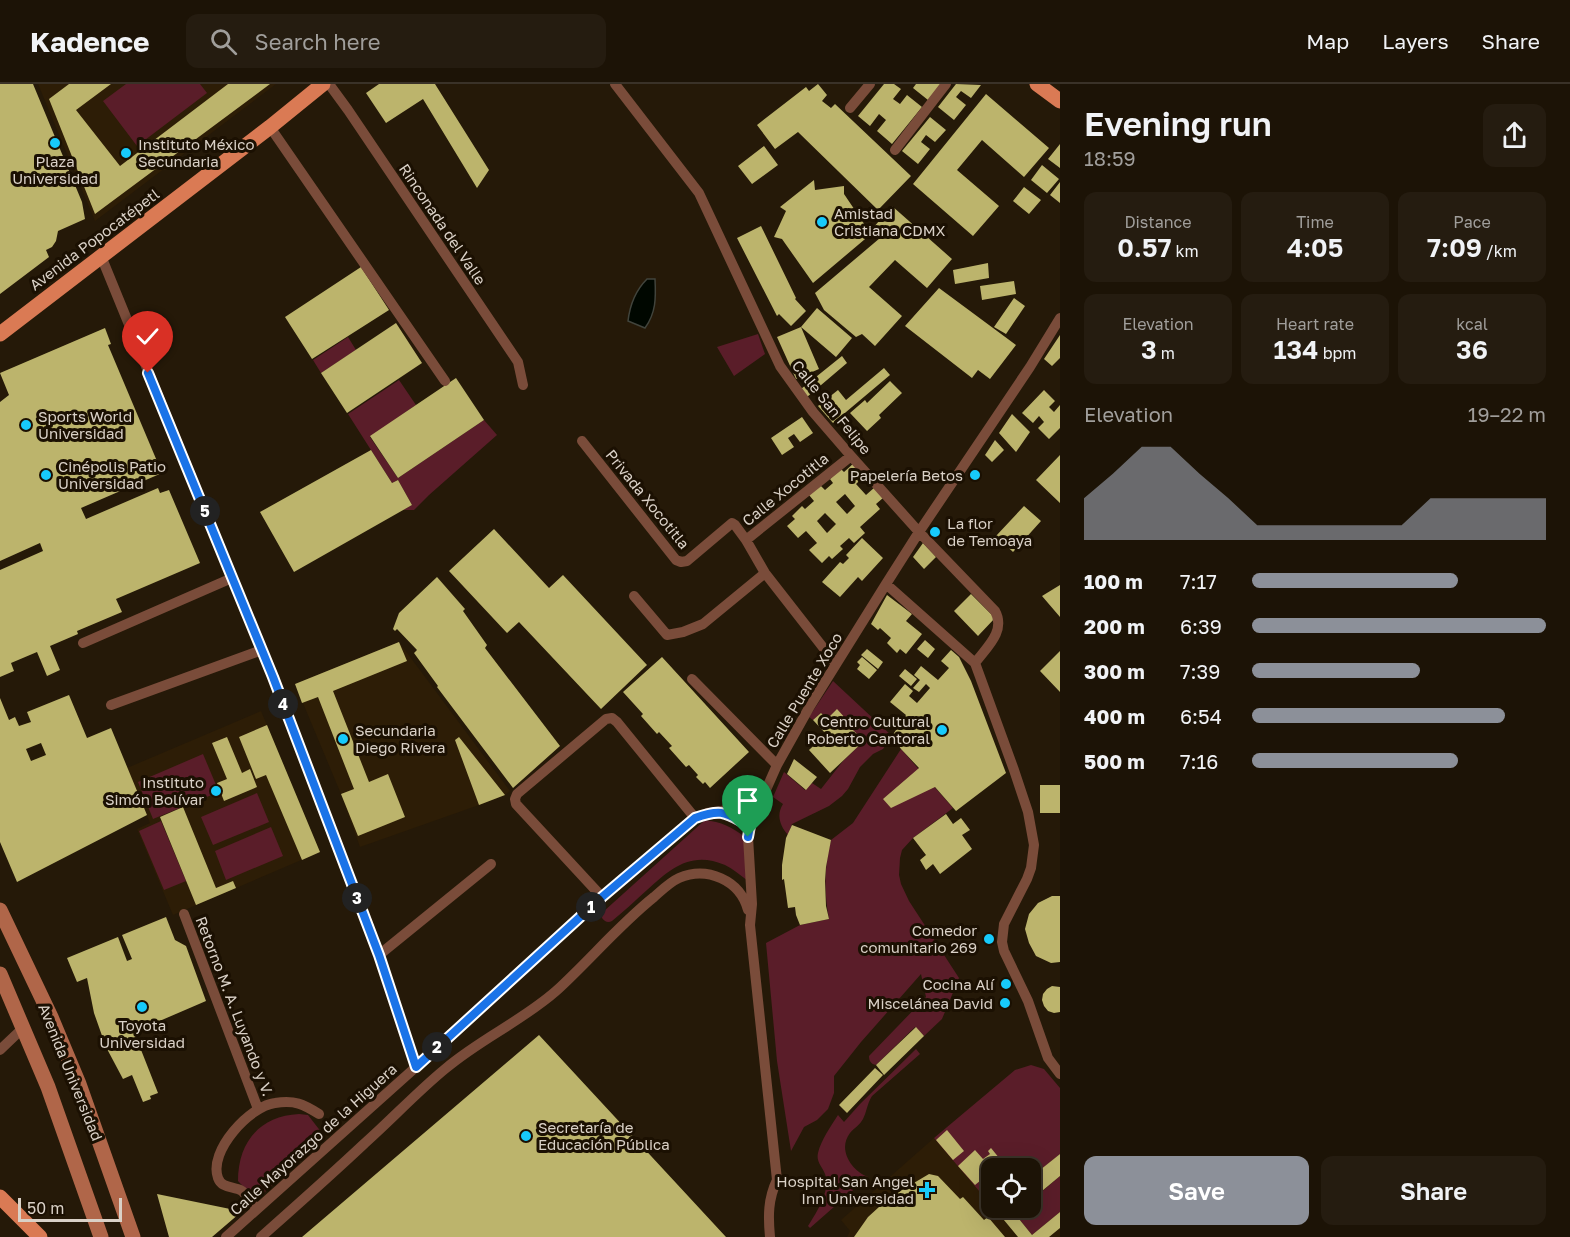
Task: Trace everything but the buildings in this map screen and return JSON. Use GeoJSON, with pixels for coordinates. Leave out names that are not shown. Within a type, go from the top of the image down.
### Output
{"type":"FeatureCollection","features":[{"type":"Feature","properties":{"kind":"main road","name":"Avenida Popocatépetl"},"geometry":{"type":"LineString","coordinates":[[0,334],[323,84]]}},
{"type":"Feature","properties":{"kind":"main road"},"geometry":{"type":"LineString","coordinates":[[1037,84],[1060,101]]}},
{"type":"Feature","properties":{"kind":"main road","name":"Avenida Universidad"},"geometry":{"type":"LineString","coordinates":[[0,910],[51,1017],[79,1084],[133,1237]]}},
{"type":"Feature","properties":{"kind":"main road","name":"Avenida Universidad"},"geometry":{"type":"LineString","coordinates":[[0,974],[48,1087],[101,1237]]}},
{"type":"Feature","properties":{"kind":"main road"},"geometry":{"type":"LineString","coordinates":[[0,1197],[40,1237]]}},
{"type":"Feature","properties":{"kind":"street","name":"Rinconada del Valle"},"geometry":{"type":"LineString","coordinates":[[328,84],[348,110],[518,362],[523,385]]}},
{"type":"Feature","properties":{"kind":"street","name":"Calle San Felipe"},"geometry":{"type":"LineString","coordinates":[[615,84],[699,193],[780,366],[813,412],[919,532],[995,611],[999,621],[998,632],[975,663]]}},
{"type":"Feature","properties":{"kind":"street"},"geometry":{"type":"LineString","coordinates":[[850,108],[870,84]]}},
{"type":"Feature","properties":{"kind":"street"},"geometry":{"type":"LineString","coordinates":[[895,150],[946,84]]}},
{"type":"Feature","properties":{"kind":"street"},"geometry":{"type":"LineString","coordinates":[[270,127],[445,381]]}},
{"type":"Feature","properties":{"kind":"street"},"geometry":{"type":"LineString","coordinates":[[101,256],[262,650],[379,955],[416,1067]]}},
{"type":"Feature","properties":{"kind":"street","name":"Calle Puente Xoco"},"geometry":{"type":"LineString","coordinates":[[770,1237],[769,1205],[777,1180],[750,925],[752,904],[748,837],[750,826],[777,765],[804,716],[919,532],[1060,318]]}},
{"type":"Feature","properties":{"kind":"street","name":"Privada Xocotitla"},"geometry":{"type":"LineString","coordinates":[[582,441],[676,560],[687,561],[732,523],[746,540]]}},
{"type":"Feature","properties":{"kind":"street","name":"Calle Xocotitla"},"geometry":{"type":"LineString","coordinates":[[836,664],[765,573],[746,540],[851,456]]}},
{"type":"Feature","properties":{"kind":"street"},"geometry":{"type":"LineString","coordinates":[[634,597],[667,635],[683,632],[703,624],[765,573]]}},
{"type":"Feature","properties":{"kind":"street"},"geometry":{"type":"LineString","coordinates":[[83,643],[232,578]]}},
{"type":"Feature","properties":{"kind":"street"},"geometry":{"type":"LineString","coordinates":[[886,584],[975,663],[1018,780],[1028,812],[1034,845],[1027,879],[1004,924],[1002,942],[1028,1001],[1048,1058],[1060,1074]]}},
{"type":"Feature","properties":{"kind":"street"},"geometry":{"type":"LineString","coordinates":[[111,705],[262,650]]}},
{"type":"Feature","properties":{"kind":"street"},"geometry":{"type":"LineString","coordinates":[[692,679],[777,765]]}},
{"type":"Feature","properties":{"kind":"street"},"geometry":{"type":"LineString","coordinates":[[602,897],[516,804],[517,794],[606,719],[612,718],[695,818]]}},
{"type":"Feature","properties":{"kind":"street","name":"Calle Mayorazgo de la Higuera"},"geometry":{"type":"LineString","coordinates":[[226,1237],[602,897],[695,818],[707,813],[722,812],[765,792]]}},
{"type":"Feature","properties":{"kind":"street"},"geometry":{"type":"LineString","coordinates":[[722,812],[750,826]]}},
{"type":"Feature","properties":{"kind":"street"},"geometry":{"type":"LineString","coordinates":[[379,955],[491,864]]}},
{"type":"Feature","properties":{"kind":"street"},"geometry":{"type":"LineString","coordinates":[[261,1237],[445,1069],[483,1040],[544,1001],[641,907],[672,882],[698,874],[716,876],[725,880],[744,898],[750,925]]}},
{"type":"Feature","properties":{"kind":"street","name":"Retorno M. A. Luyando y V."},"geometry":{"type":"LineString","coordinates":[[183,914],[258,1109]]}},
{"type":"Feature","properties":{"kind":"street"},"geometry":{"type":"LineString","coordinates":[[0,1050],[23,1028]]}},
{"type":"Feature","properties":{"kind":"street"},"geometry":{"type":"LineString","coordinates":[[1048,1058],[1060,1060]]}},
{"type":"Feature","properties":{"kind":"street","name":"Retorno M. A. Luyando y V."},"geometry":{"type":"LineString","coordinates":[[257,1209],[242,1191],[231,1189],[220,1183],[217,1175],[217,1164],[230,1135],[258,1109],[274,1103],[291,1101],[301,1103],[319,1114]]}},
{"type":"Feature","properties":{"kind":"shaded area","name":"Instituto México Secundaria"},"geometry":{"type":"Polygon","coordinates":[[[38,84],[276,84],[95,221],[38,84]]]}},
{"type":"Feature","properties":{"kind":"shaded area"},"geometry":{"type":"Polygon","coordinates":[[[126,84],[200,84],[207,93],[137,146],[103,101],[126,84]]]}},
{"type":"Feature","properties":{"kind":"shaded area"},"geometry":{"type":"Polygon","coordinates":[[[647,279],[655,279],[655,299],[651,317],[645,328],[628,321],[634,298],[647,279]]]}},
{"type":"Feature","properties":{"kind":"shaded area"},"geometry":{"type":"Polygon","coordinates":[[[758,334],[765,354],[734,376],[717,347],[758,334]]]}},
{"type":"Feature","properties":{"kind":"shaded area"},"geometry":{"type":"Polygon","coordinates":[[[348,337],[356,350],[321,373],[313,360],[348,337]]]}},
{"type":"Feature","properties":{"kind":"shaded area"},"geometry":{"type":"Polygon","coordinates":[[[399,380],[416,405],[370,437],[398,478],[484,420],[497,435],[414,510],[403,510],[412,505],[398,480],[392,483],[348,414],[399,380]]]}},
{"type":"Feature","properties":{"kind":"shaded area"},"geometry":{"type":"Polygon","coordinates":[[[399,642],[510,791],[479,805],[360,847],[341,794],[295,684],[399,642]]]}},
{"type":"Feature","properties":{"kind":"shaded area"},"geometry":{"type":"Polygon","coordinates":[[[833,681],[892,736],[883,749],[873,754],[860,767],[842,796],[829,806],[792,824],[788,835],[780,820],[783,804],[773,797],[784,772],[805,790],[812,783],[821,789],[843,761],[863,742],[837,710],[827,719],[821,713],[813,720],[809,717],[833,681]]]}},
{"type":"Feature","properties":{"kind":"shaded area","name":"Instituto Simón Bolívar"},"geometry":{"type":"Polygon","coordinates":[[[261,711],[320,852],[173,915],[137,829],[150,823],[127,768],[261,711]]]}},
{"type":"Feature","properties":{"kind":"shaded area"},"geometry":{"type":"Polygon","coordinates":[[[901,749],[953,808],[913,838],[902,850],[899,875],[909,901],[959,978],[942,1019],[924,1036],[915,1027],[876,1065],[873,1064],[869,1056],[926,997],[921,974],[834,1076],[834,1093],[828,1109],[817,1120],[804,1127],[791,1151],[777,1061],[766,943],[800,925],[829,919],[825,879],[831,840],[853,823],[901,749]]]}},
{"type":"Feature","properties":{"kind":"shaded area"},"geometry":{"type":"Polygon","coordinates":[[[203,754],[219,792],[153,819],[138,782],[203,754]]]}},
{"type":"Feature","properties":{"kind":"shaded area"},"geometry":{"type":"Polygon","coordinates":[[[257,793],[269,822],[213,845],[201,817],[257,793]]]}},
{"type":"Feature","properties":{"kind":"shaded area"},"geometry":{"type":"Polygon","coordinates":[[[705,820],[736,830],[745,837],[748,881],[725,865],[713,861],[691,861],[664,875],[612,921],[608,922],[602,918],[603,912],[705,820]]]}},
{"type":"Feature","properties":{"kind":"shaded area"},"geometry":{"type":"Polygon","coordinates":[[[161,821],[186,881],[164,890],[139,831],[161,821]]]}},
{"type":"Feature","properties":{"kind":"shaded area"},"geometry":{"type":"Polygon","coordinates":[[[271,827],[283,856],[226,880],[215,851],[271,827]]]}},
{"type":"Feature","properties":{"kind":"shaded area"},"geometry":{"type":"Polygon","coordinates":[[[916,1049],[920,1054],[872,1096],[863,1119],[846,1140],[848,1159],[857,1170],[868,1177],[810,1228],[808,1226],[822,1202],[826,1187],[825,1174],[818,1156],[826,1133],[838,1115],[844,1122],[916,1049]]]}},
{"type":"Feature","properties":{"kind":"shaded area"},"geometry":{"type":"Polygon","coordinates":[[[1031,1065],[1044,1069],[1060,1088],[1060,1154],[1041,1170],[1041,1158],[981,1158],[981,1193],[934,1138],[1015,1070],[1031,1065]]]}},
{"type":"Feature","properties":{"kind":"shaded area"},"geometry":{"type":"Polygon","coordinates":[[[308,1115],[325,1137],[256,1200],[238,1181],[239,1167],[247,1144],[262,1126],[285,1116],[308,1115]]]}},
{"type":"Feature","properties":{"kind":"shaded area","name":"Hospital San Angel Inn Universidad"},"geometry":{"type":"Polygon","coordinates":[[[934,1138],[981,1192],[981,1218],[1041,1218],[1041,1170],[1060,1154],[1060,1237],[847,1237],[850,1231],[841,1220],[934,1138]]]}},
{"type":"Feature","properties":{"kind":"shaded area"},"geometry":{"type":"Polygon","coordinates":[[[1060,1176],[1060,1212],[1032,1235],[1018,1218],[1041,1218],[1041,1192],[1060,1176]]]}},
{"type":"Feature","properties":{"kind":"place","name":"Plaza Universidad"},"geometry":{"type":"Point","coordinates":[55,143]}},
{"type":"Feature","properties":{"kind":"place","name":"Instituto México Secundaria"},"geometry":{"type":"Point","coordinates":[126,153]}},
{"type":"Feature","properties":{"kind":"place","name":"Amistad Cristiana CDMX"},"geometry":{"type":"Point","coordinates":[822,222]}},
{"type":"Feature","properties":{"kind":"place","name":"Sports World Universidad"},"geometry":{"type":"Point","coordinates":[26,425]}},
{"type":"Feature","properties":{"kind":"place","name":"Cinépolis Patio Universidad"},"geometry":{"type":"Point","coordinates":[46,475]}},
{"type":"Feature","properties":{"kind":"place","name":"Papelería Betos"},"geometry":{"type":"Point","coordinates":[975,475]}},
{"type":"Feature","properties":{"kind":"place","name":"La flor de Temoaya"},"geometry":{"type":"Point","coordinates":[935,532]}},
{"type":"Feature","properties":{"kind":"place","name":"Centro Cultural Roberto Cantoral"},"geometry":{"type":"Point","coordinates":[942,730]}},
{"type":"Feature","properties":{"kind":"place","name":"Secundaria Diego Rivera"},"geometry":{"type":"Point","coordinates":[343,739]}},
{"type":"Feature","properties":{"kind":"place","name":"Instituto Simón Bolívar"},"geometry":{"type":"Point","coordinates":[216,791]}},
{"type":"Feature","properties":{"kind":"place","name":"Comedor comunitario 269"},"geometry":{"type":"Point","coordinates":[989,939]}},
{"type":"Feature","properties":{"kind":"place","name":"Cocina Alí"},"geometry":{"type":"Point","coordinates":[1006,984]}},
{"type":"Feature","properties":{"kind":"place","name":"Miscelánea David"},"geometry":{"type":"Point","coordinates":[1005,1003]}},
{"type":"Feature","properties":{"kind":"place","name":"Toyota Universidad"},"geometry":{"type":"Point","coordinates":[142,1007]}},
{"type":"Feature","properties":{"kind":"place","name":"Secretaría de Educación Pública"},"geometry":{"type":"Point","coordinates":[526,1136]}},
{"type":"Feature","properties":{"kind":"place","name":"Hospital San Angel Inn Universidad"},"geometry":{"type":"Point","coordinates":[927,1190]}},
{"type":"Feature","properties":{"kind":"route"},"geometry":{"type":"LineString","coordinates":[[148,373],[273,677],[379,955],[416,1067],[602,897],[695,818],[707,813],[722,812],[750,826],[748,837]]}}]}
